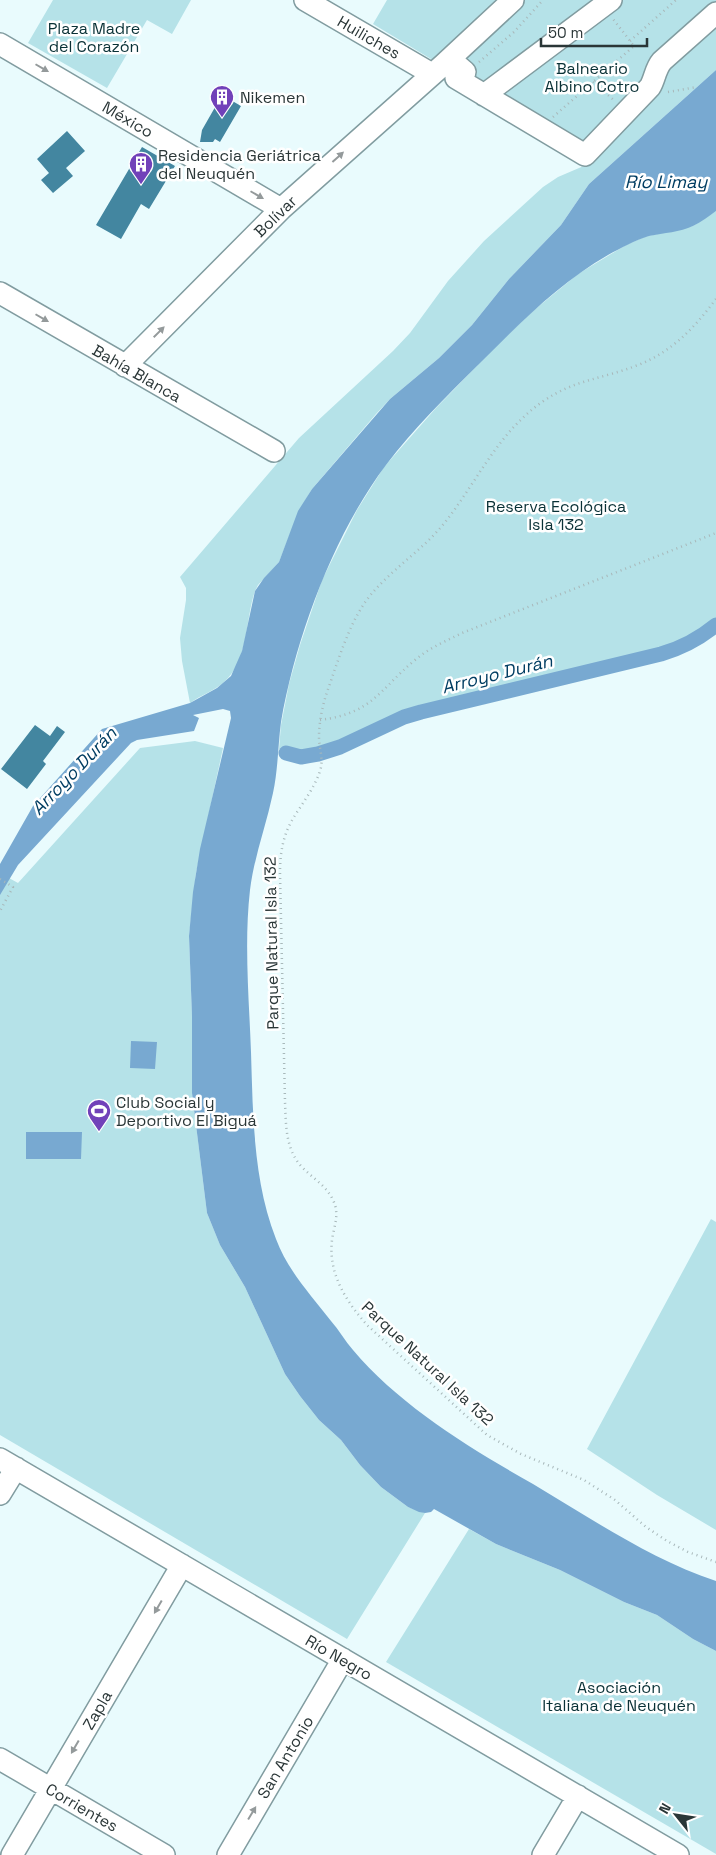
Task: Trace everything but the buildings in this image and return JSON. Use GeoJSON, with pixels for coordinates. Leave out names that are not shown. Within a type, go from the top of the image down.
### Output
{"type":"FeatureCollection","features":[{"type":"Feature","properties":{"kind":"street"},"geometry":{"type":"LineString","coordinates":[[432,74],[458,65],[513,0]]}},
{"type":"Feature","properties":{"kind":"street","name":"Huiliches"},"geometry":{"type":"LineString","coordinates":[[314,2],[432,74]]}},
{"type":"Feature","properties":{"kind":"street"},"geometry":{"type":"LineString","coordinates":[[484,95],[607,3]]}},
{"type":"Feature","properties":{"kind":"street"},"geometry":{"type":"LineString","coordinates":[[458,65],[456,78],[585,155],[650,87],[662,61],[716,13]]}},
{"type":"Feature","properties":{"kind":"street","name":"México"},"geometry":{"type":"LineString","coordinates":[[0,44],[281,209]]}},
{"type":"Feature","properties":{"kind":"street","name":"Bolívar"},"geometry":{"type":"LineString","coordinates":[[125,366],[281,209],[432,74]]}},
{"type":"Feature","properties":{"kind":"street","name":"Bahía Blanca"},"geometry":{"type":"LineString","coordinates":[[0,293],[274,451]]}},
{"type":"Feature","properties":{"kind":"street"},"geometry":{"type":"LineString","coordinates":[[0,1494],[8,1463]]}},
{"type":"Feature","properties":{"kind":"street","name":"Río Negro"},"geometry":{"type":"LineString","coordinates":[[8,1463],[678,1855]]}},
{"type":"Feature","properties":{"kind":"street","name":"Zapla"},"geometry":{"type":"LineString","coordinates":[[12,1855],[182,1565]]}},
{"type":"Feature","properties":{"kind":"street","name":"San Antonio"},"geometry":{"type":"LineString","coordinates":[[228,1855],[343,1659]]}},
{"type":"Feature","properties":{"kind":"street","name":"Corrientes"},"geometry":{"type":"LineString","coordinates":[[0,1759],[164,1855]]}},
{"type":"Feature","properties":{"kind":"street"},"geometry":{"type":"LineString","coordinates":[[543,1855],[578,1796]]}},
{"type":"Feature","properties":{"kind":"path"},"geometry":{"type":"LineString","coordinates":[[458,65],[508,38],[543,0]]}},
{"type":"Feature","properties":{"kind":"path"},"geometry":{"type":"LineString","coordinates":[[630,41],[676,0]]}},
{"type":"Feature","properties":{"kind":"path"},"geometry":{"type":"LineString","coordinates":[[540,128],[634,46],[607,3]]}},
{"type":"Feature","properties":{"kind":"path"},"geometry":{"type":"LineString","coordinates":[[593,82],[627,111]]}},
{"type":"Feature","properties":{"kind":"path","name":"Parque Natural Isla 132"},"geometry":{"type":"LineString","coordinates":[[716,299],[685,335],[671,348],[638,365],[571,386],[554,394],[517,422],[489,457],[459,504],[435,535],[388,576],[372,593],[360,609],[351,629],[325,698],[320,720],[319,738],[322,765],[317,780],[290,824],[282,845],[280,858],[285,1102],[288,1139],[292,1153],[301,1166],[326,1188],[333,1200],[337,1212],[332,1240],[332,1258],[342,1292],[354,1311],[368,1325],[471,1423],[487,1435],[515,1451],[584,1480],[615,1500],[646,1527],[667,1541],[697,1556],[716,1562]]}},
{"type":"Feature","properties":{"kind":"path"},"geometry":{"type":"LineString","coordinates":[[320,720],[339,718],[359,710],[376,698],[416,659],[436,645],[716,533]]}},
{"type":"Feature","properties":{"kind":"path"},"geometry":{"type":"LineString","coordinates":[[0,879],[14,887],[0,911]]}},
{"type":"Feature","properties":{"kind":"green space","name":"Plaza Madre del Corazón"},"geometry":{"type":"Polygon","coordinates":[[[53,0],[191,0],[172,34],[147,20],[107,88],[28,43],[53,0]]]}},
{"type":"Feature","properties":{"kind":"green space"},"geometry":{"type":"Polygon","coordinates":[[[387,0],[504,0],[436,62],[373,24],[387,0]]]}},
{"type":"Feature","properties":{"kind":"green space","name":"Balneario Albino Cotro"},"geometry":{"type":"Polygon","coordinates":[[[524,0],[716,0],[716,70],[589,184],[561,225],[509,279],[472,325],[439,358],[390,399],[312,489],[299,511],[279,562],[258,585],[255,591],[238,663],[224,682],[190,703],[182,661],[180,638],[186,588],[180,577],[299,438],[410,333],[448,281],[484,241],[543,187],[558,177],[586,165],[438,77],[524,0]]]}},
{"type":"Feature","properties":{"kind":"green space","name":"Reserva Ecológica Isla 132"},"geometry":{"type":"Polygon","coordinates":[[[716,211],[716,625],[703,635],[669,652],[417,713],[392,722],[322,754],[301,757],[279,749],[281,725],[289,684],[322,580],[357,510],[384,467],[436,408],[502,340],[533,311],[578,274],[626,245],[644,237],[693,226],[716,211]]]}},
{"type":"Feature","properties":{"kind":"green space","name":"Club Social y Deportivo El Biguá"},"geometry":{"type":"Polygon","coordinates":[[[195,741],[223,748],[196,873],[189,936],[192,1093],[207,1213],[220,1245],[245,1287],[285,1374],[300,1396],[319,1420],[341,1440],[360,1465],[381,1487],[408,1507],[425,1513],[347,1639],[0,1435],[0,873],[18,883],[140,748],[195,741]]]}},
{"type":"Feature","properties":{"kind":"green space"},"geometry":{"type":"Polygon","coordinates":[[[711,1219],[716,1222],[716,1530],[657,1495],[587,1449],[711,1219]]]}},
{"type":"Feature","properties":{"kind":"green space","name":"Asociación Italiana de Neuquén"},"geometry":{"type":"Polygon","coordinates":[[[469,1529],[496,1544],[560,1570],[624,1602],[657,1615],[693,1639],[716,1651],[716,1854],[386,1662],[469,1529]]]}},
{"type":"Feature","properties":{"kind":"water","name":"Río Limay"},"geometry":{"type":"Polygon","coordinates":[[[716,70],[716,211],[688,228],[649,236],[628,244],[590,266],[556,292],[508,335],[419,426],[386,465],[367,492],[350,522],[320,587],[296,655],[281,722],[275,784],[250,890],[247,950],[254,1123],[259,1171],[268,1217],[281,1251],[293,1272],[350,1347],[371,1370],[437,1425],[485,1456],[645,1550],[716,1581],[716,1651],[693,1639],[657,1615],[624,1602],[560,1570],[496,1544],[434,1509],[431,1512],[425,1513],[408,1507],[381,1487],[360,1465],[341,1440],[319,1420],[285,1374],[245,1287],[220,1245],[207,1213],[192,1093],[189,936],[193,892],[200,849],[231,718],[230,711],[223,709],[193,715],[199,718],[194,731],[137,740],[131,743],[18,865],[0,895],[0,864],[33,806],[102,729],[190,703],[217,688],[231,676],[242,651],[255,591],[279,562],[298,511],[312,489],[390,399],[439,358],[472,325],[509,279],[561,225],[589,184],[716,70]]]}},
{"type":"Feature","properties":{"kind":"water"},"geometry":{"type":"Polygon","coordinates":[[[131,1041],[157,1042],[155,1069],[130,1068],[131,1041]]]}},
{"type":"Feature","properties":{"kind":"water"},"geometry":{"type":"Polygon","coordinates":[[[26,1132],[82,1132],[81,1159],[26,1159],[26,1132]]]}},
{"type":"Feature","properties":{"kind":"waterway","name":"Arroyo Durán"},"geometry":{"type":"LineString","coordinates":[[286,753],[301,757],[318,754],[340,747],[404,717],[421,712],[661,654],[690,642],[716,625]]}},
{"type":"Feature","properties":{"kind":"place","name":"Nikemen"},"geometry":{"type":"Point","coordinates":[222,118]}},
{"type":"Feature","properties":{"kind":"place","name":"Residencia Geriátrica del Neuquén"},"geometry":{"type":"Point","coordinates":[141,185]}},
{"type":"Feature","properties":{"kind":"place","name":"Club Social y Deportivo El Biguá"},"geometry":{"type":"Point","coordinates":[99,1132]}}]}
